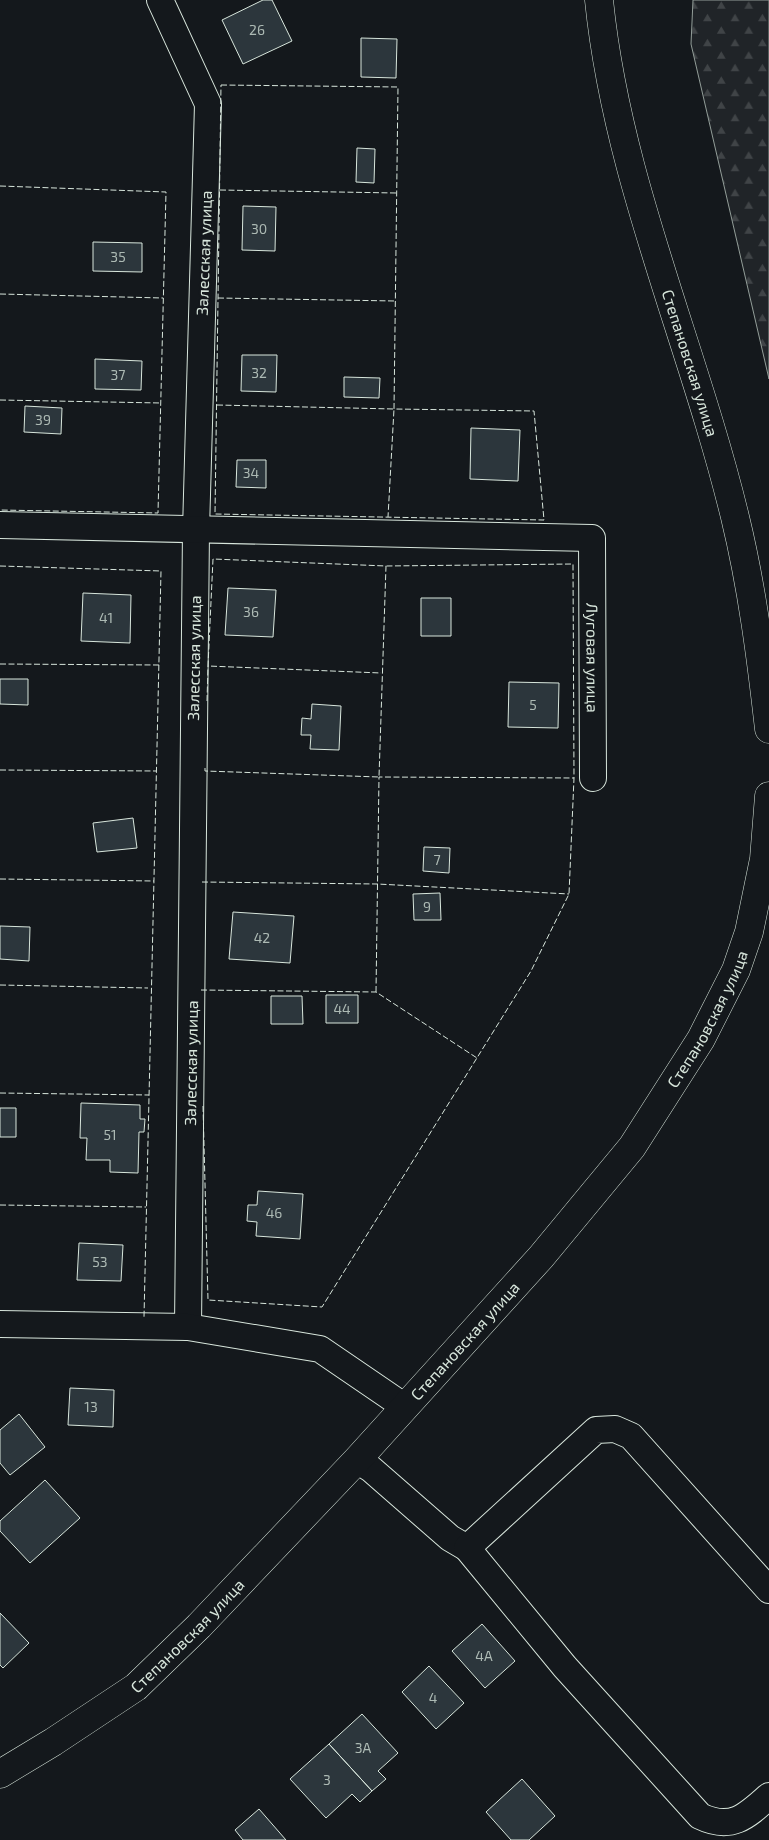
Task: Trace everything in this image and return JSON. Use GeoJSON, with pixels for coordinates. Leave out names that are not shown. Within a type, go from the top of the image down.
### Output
{"type":"FeatureCollection","features":[{"type":"Feature","properties":{"kind":"street","name":"Залесская улица"},"geometry":{"type":"LineString","coordinates":[[160,0],[208,104],[196,530],[188,1327]]}},
{"type":"Feature","properties":{"kind":"street","name":"Степановская улица"},"geometry":{"type":"LineString","coordinates":[[599,0],[602,31],[622,128],[646,223],[735,517],[756,624],[769,729]]}},
{"type":"Feature","properties":{"kind":"street"},"geometry":{"type":"LineString","coordinates":[[0,525],[196,530]]}},
{"type":"Feature","properties":{"kind":"street","name":"Луговая улица"},"geometry":{"type":"LineString","coordinates":[[196,530],[592,538],[593,778]]}},
{"type":"Feature","properties":{"kind":"street","name":"Степановская улица"},"geometry":{"type":"LineString","coordinates":[[0,1774],[53,1742],[136,1687],[199,1626],[357,1460],[541,1257],[632,1147],[701,1039],[736,970],[749,932],[764,859],[769,796]]}},
{"type":"Feature","properties":{"kind":"street"},"geometry":{"type":"LineString","coordinates":[[0,1324],[188,1327],[320,1349],[405,1407]]}},
{"type":"Feature","properties":{"kind":"street"},"geometry":{"type":"LineString","coordinates":[[467,1548],[596,1430],[615,1429],[631,1436],[769,1590]]}},
{"type":"Feature","properties":{"kind":"street"},"geometry":{"type":"LineString","coordinates":[[357,1460],[371,1469],[450,1538],[467,1548],[565,1667],[700,1816],[713,1822],[724,1824],[747,1816],[769,1796]]}},
{"type":"Feature","properties":{"kind":"green space"},"geometry":{"type":"Polygon","coordinates":[[[693,0],[769,0],[769,379],[691,44],[693,0]]]}},
{"type":"Feature","properties":{"kind":"building"},"geometry":{"type":"Polygon","coordinates":[[[263,0],[272,0],[292,41],[243,64],[222,20],[263,0]]]}},
{"type":"Feature","properties":{"kind":"building"},"geometry":{"type":"Polygon","coordinates":[[[361,38],[397,39],[396,78],[361,77],[361,38]]]}},
{"type":"Feature","properties":{"kind":"building"},"geometry":{"type":"Polygon","coordinates":[[[357,148],[375,149],[374,183],[356,182],[357,148]]]}},
{"type":"Feature","properties":{"kind":"building"},"geometry":{"type":"Polygon","coordinates":[[[243,206],[276,207],[275,251],[242,250],[243,206]]]}},
{"type":"Feature","properties":{"kind":"building"},"geometry":{"type":"Polygon","coordinates":[[[93,242],[142,243],[142,272],[93,271],[93,242]]]}},
{"type":"Feature","properties":{"kind":"building"},"geometry":{"type":"Polygon","coordinates":[[[242,355],[277,355],[276,392],[241,391],[242,355]]]}},
{"type":"Feature","properties":{"kind":"building"},"geometry":{"type":"Polygon","coordinates":[[[95,359],[142,361],[141,390],[95,389],[95,359]]]}},
{"type":"Feature","properties":{"kind":"building"},"geometry":{"type":"Polygon","coordinates":[[[344,377],[380,378],[379,398],[344,397],[344,377]]]}},
{"type":"Feature","properties":{"kind":"building"},"geometry":{"type":"Polygon","coordinates":[[[25,406],[62,408],[61,434],[24,432],[25,406]]]}},
{"type":"Feature","properties":{"kind":"building"},"geometry":{"type":"Polygon","coordinates":[[[471,428],[520,430],[518,481],[470,479],[471,428]]]}},
{"type":"Feature","properties":{"kind":"building"},"geometry":{"type":"Polygon","coordinates":[[[237,460],[266,460],[266,488],[236,487],[237,460]]]}},
{"type":"Feature","properties":{"kind":"building"},"geometry":{"type":"Polygon","coordinates":[[[228,588],[276,590],[273,637],[225,635],[228,588]]]}},
{"type":"Feature","properties":{"kind":"building"},"geometry":{"type":"Polygon","coordinates":[[[83,593],[131,595],[130,643],[81,641],[83,593]]]}},
{"type":"Feature","properties":{"kind":"building"},"geometry":{"type":"Polygon","coordinates":[[[421,598],[451,598],[451,636],[421,636],[421,598]]]}},
{"type":"Feature","properties":{"kind":"building"},"geometry":{"type":"Polygon","coordinates":[[[0,679],[28,679],[28,705],[0,704],[0,679]]]}},
{"type":"Feature","properties":{"kind":"building"},"geometry":{"type":"Polygon","coordinates":[[[509,682],[559,683],[558,728],[508,727],[509,682]]]}},
{"type":"Feature","properties":{"kind":"building"},"geometry":{"type":"Polygon","coordinates":[[[312,704],[341,706],[339,750],[310,749],[311,735],[301,735],[302,718],[311,719],[312,704]]]}},
{"type":"Feature","properties":{"kind":"building"},"geometry":{"type":"Polygon","coordinates":[[[133,818],[137,848],[97,852],[93,823],[133,818]]]}},
{"type":"Feature","properties":{"kind":"building"},"geometry":{"type":"Polygon","coordinates":[[[424,847],[450,848],[449,873],[423,871],[424,847]]]}},
{"type":"Feature","properties":{"kind":"building"},"geometry":{"type":"Polygon","coordinates":[[[440,893],[441,920],[414,920],[413,894],[440,893]]]}},
{"type":"Feature","properties":{"kind":"building"},"geometry":{"type":"Polygon","coordinates":[[[233,912],[294,916],[290,963],[229,959],[233,912]]]}},
{"type":"Feature","properties":{"kind":"building"},"geometry":{"type":"Polygon","coordinates":[[[0,926],[30,927],[29,961],[0,959],[0,926]]]}},
{"type":"Feature","properties":{"kind":"building"},"geometry":{"type":"Polygon","coordinates":[[[326,995],[358,995],[358,1023],[326,1023],[326,995]]]}},
{"type":"Feature","properties":{"kind":"building"},"geometry":{"type":"Polygon","coordinates":[[[271,996],[302,996],[303,1024],[271,1024],[271,996]]]}},
{"type":"Feature","properties":{"kind":"building"},"geometry":{"type":"Polygon","coordinates":[[[81,1103],[140,1105],[140,1119],[145,1119],[144,1132],[139,1132],[138,1173],[110,1172],[110,1160],[86,1160],[87,1138],[80,1138],[81,1103]]]}},
{"type":"Feature","properties":{"kind":"building"},"geometry":{"type":"Polygon","coordinates":[[[0,1108],[16,1108],[16,1137],[0,1137],[0,1108]]]}},
{"type":"Feature","properties":{"kind":"building"},"geometry":{"type":"Polygon","coordinates":[[[258,1191],[303,1194],[300,1239],[256,1236],[257,1222],[247,1221],[248,1205],[257,1205],[258,1191]]]}},
{"type":"Feature","properties":{"kind":"building"},"geometry":{"type":"Polygon","coordinates":[[[79,1243],[123,1245],[121,1281],[77,1280],[79,1243]]]}},
{"type":"Feature","properties":{"kind":"building"},"geometry":{"type":"Polygon","coordinates":[[[70,1388],[114,1390],[113,1427],[68,1425],[70,1388]]]}},
{"type":"Feature","properties":{"kind":"building"},"geometry":{"type":"Polygon","coordinates":[[[19,1414],[45,1447],[10,1475],[0,1463],[0,1430],[19,1414]]]}},
{"type":"Feature","properties":{"kind":"building"},"geometry":{"type":"Polygon","coordinates":[[[45,1480],[80,1518],[30,1563],[0,1531],[0,1521],[45,1480]]]}},
{"type":"Feature","properties":{"kind":"building"},"geometry":{"type":"Polygon","coordinates":[[[0,1613],[29,1643],[3,1668],[0,1665],[0,1613]]]}},
{"type":"Feature","properties":{"kind":"building"},"geometry":{"type":"Polygon","coordinates":[[[482,1624],[515,1661],[485,1688],[452,1651],[482,1624]]]}},
{"type":"Feature","properties":{"kind":"building"},"geometry":{"type":"Polygon","coordinates":[[[429,1666],[464,1703],[436,1729],[402,1692],[429,1666]]]}},
{"type":"Feature","properties":{"kind":"building"},"geometry":{"type":"Polygon","coordinates":[[[362,1714],[398,1753],[378,1771],[386,1779],[372,1791],[329,1744],[362,1714]]]}},
{"type":"Feature","properties":{"kind":"building"},"geometry":{"type":"Polygon","coordinates":[[[329,1744],[372,1791],[360,1802],[352,1794],[326,1818],[290,1779],[329,1744]]]}},
{"type":"Feature","properties":{"kind":"building"},"geometry":{"type":"Polygon","coordinates":[[[522,1779],[555,1816],[529,1840],[511,1840],[486,1812],[522,1779]]]}},
{"type":"Feature","properties":{"kind":"building"},"geometry":{"type":"Polygon","coordinates":[[[259,1809],[286,1840],[243,1840],[235,1830],[259,1809]]]}},
{"type":"Feature","properties":{"kind":"fence"},"geometry":{"type":"LineString","coordinates":[[221,85],[398,87],[394,409],[534,411],[544,520],[215,514],[221,85]]}},
{"type":"Feature","properties":{"kind":"fence"},"geometry":{"type":"LineString","coordinates":[[0,186],[166,192],[158,513],[0,510]]}},
{"type":"Feature","properties":{"kind":"fence"},"geometry":{"type":"LineString","coordinates":[[220,190],[396,193]]}},
{"type":"Feature","properties":{"kind":"fence"},"geometry":{"type":"LineString","coordinates":[[0,294],[163,298]]}},
{"type":"Feature","properties":{"kind":"fence"},"geometry":{"type":"LineString","coordinates":[[218,298],[395,301]]}},
{"type":"Feature","properties":{"kind":"fence"},"geometry":{"type":"LineString","coordinates":[[0,400],[161,403]]}},
{"type":"Feature","properties":{"kind":"fence"},"geometry":{"type":"LineString","coordinates":[[217,405],[394,409],[388,517]]}},
{"type":"Feature","properties":{"kind":"fence"},"geometry":{"type":"LineString","coordinates":[[205,768],[205,771],[379,777],[386,566],[213,559],[208,666],[381,673]]}},
{"type":"Feature","properties":{"kind":"fence"},"geometry":{"type":"LineString","coordinates":[[203,1106],[208,1300],[322,1307],[531,971],[569,894],[574,778],[573,564],[386,566]]}},
{"type":"Feature","properties":{"kind":"fence"},"geometry":{"type":"LineString","coordinates":[[0,566],[161,571],[144,1317]]}},
{"type":"Feature","properties":{"kind":"fence"},"geometry":{"type":"LineString","coordinates":[[0,664],[159,665]]}},
{"type":"Feature","properties":{"kind":"fence"},"geometry":{"type":"LineString","coordinates":[[207,701],[208,666]]}},
{"type":"Feature","properties":{"kind":"fence"},"geometry":{"type":"LineString","coordinates":[[0,770],[156,771]]}},
{"type":"Feature","properties":{"kind":"fence"},"geometry":{"type":"LineString","coordinates":[[376,992],[379,777],[574,778]]}},
{"type":"Feature","properties":{"kind":"fence"},"geometry":{"type":"LineString","coordinates":[[0,879],[154,881]]}},
{"type":"Feature","properties":{"kind":"fence"},"geometry":{"type":"LineString","coordinates":[[202,882],[377,884],[569,894]]}},
{"type":"Feature","properties":{"kind":"fence"},"geometry":{"type":"LineString","coordinates":[[0,985],[148,988]]}},
{"type":"Feature","properties":{"kind":"fence"},"geometry":{"type":"LineString","coordinates":[[201,990],[376,992],[477,1058]]}},
{"type":"Feature","properties":{"kind":"fence"},"geometry":{"type":"LineString","coordinates":[[0,1093],[149,1095]]}},
{"type":"Feature","properties":{"kind":"fence"},"geometry":{"type":"LineString","coordinates":[[0,1205],[146,1207]]}}]}
